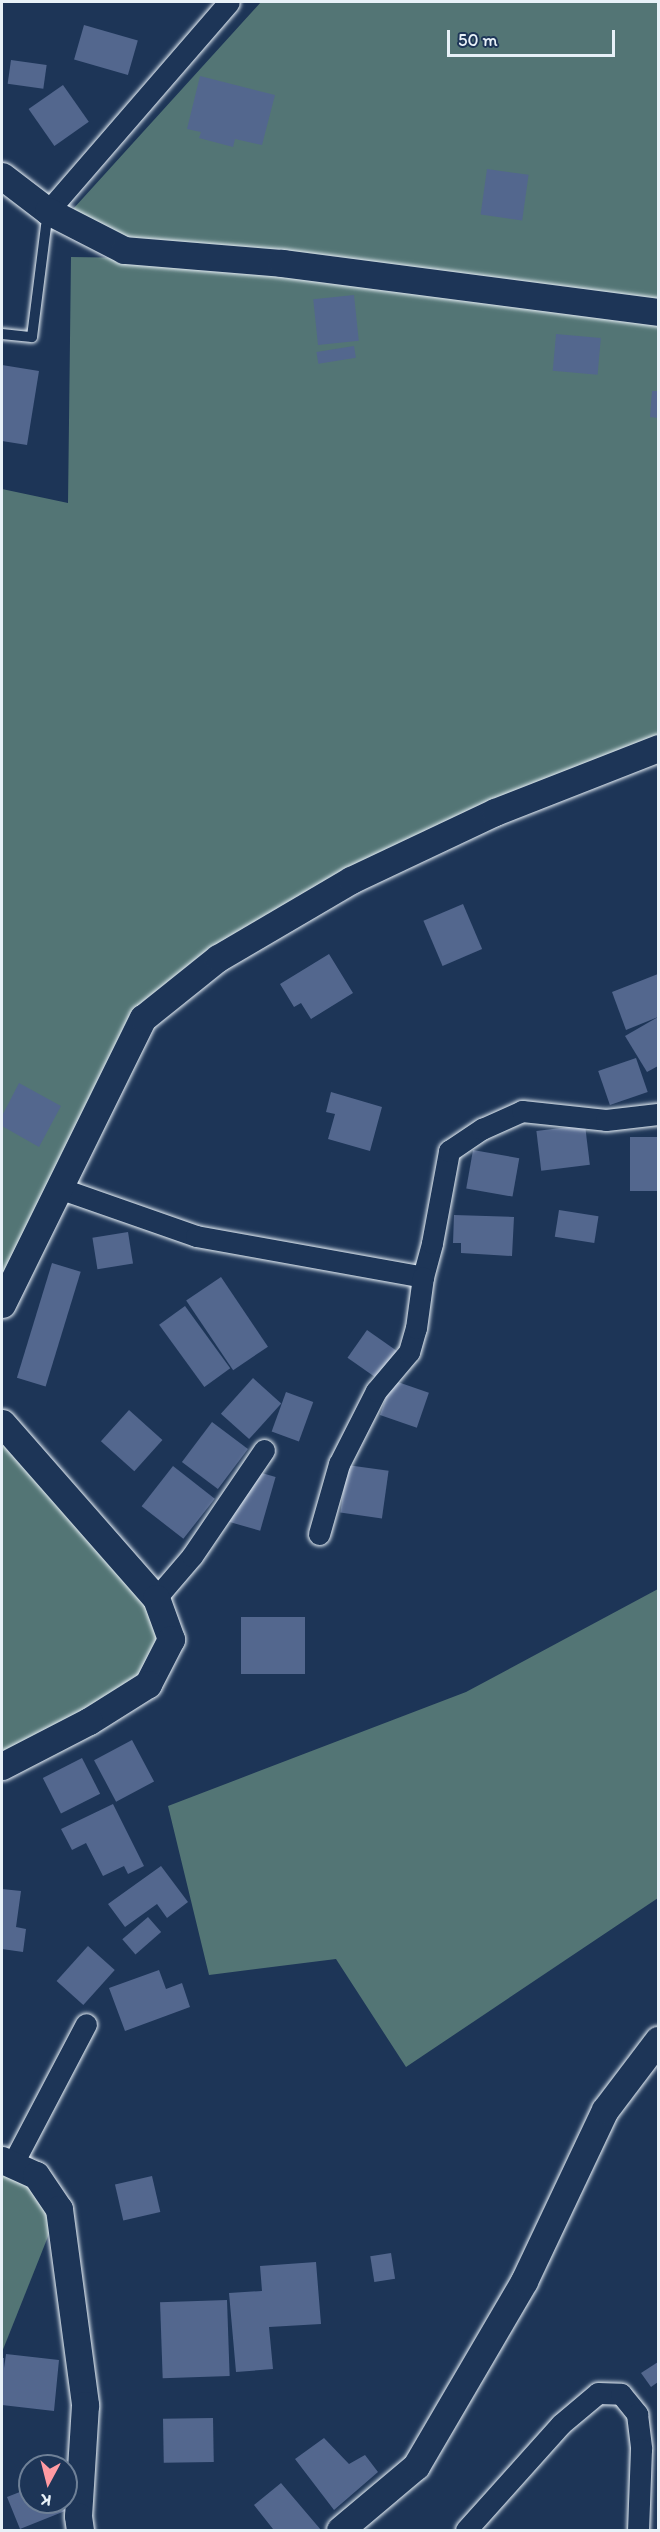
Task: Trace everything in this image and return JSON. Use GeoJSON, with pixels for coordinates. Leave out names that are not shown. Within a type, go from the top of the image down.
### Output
{"type":"FeatureCollection","features":[{"type":"Feature","properties":{"kind":"street"},"geometry":{"type":"LineString","coordinates":[[48,211],[229,2]]}},
{"type":"Feature","properties":{"kind":"street"},"geometry":{"type":"LineString","coordinates":[[2,177],[48,211],[124,250],[294,264],[658,312]]}},
{"type":"Feature","properties":{"kind":"street"},"geometry":{"type":"LineString","coordinates":[[2,1304],[143,1018],[218,958],[351,880],[495,812],[658,748]]}},
{"type":"Feature","properties":{"kind":"street"},"geometry":{"type":"LineString","coordinates":[[319,1534],[339,1464],[376,1390],[409,1352],[416,1328],[423,1277],[449,1150],[482,1129],[522,1111],[606,1120],[658,1114]]}},
{"type":"Feature","properties":{"kind":"street"},"geometry":{"type":"LineString","coordinates":[[59,1188],[196,1236],[423,1277]]}},
{"type":"Feature","properties":{"kind":"street"},"geometry":{"type":"LineString","coordinates":[[2,1423],[156,1598],[171,1640],[148,1684],[89,1721],[2,1766]]}},
{"type":"Feature","properties":{"kind":"street"},"geometry":{"type":"LineString","coordinates":[[156,1598],[192,1556],[264,1450]]}},
{"type":"Feature","properties":{"kind":"street"},"geometry":{"type":"LineString","coordinates":[[80,2530],[78,2516],[85,2405],[59,2209],[36,2175],[7,2163],[86,2024]]}},
{"type":"Feature","properties":{"kind":"street"},"geometry":{"type":"LineString","coordinates":[[340,2530],[416,2466],[524,2281],[605,2110],[658,2040]]}},
{"type":"Feature","properties":{"kind":"street"},"geometry":{"type":"LineString","coordinates":[[466,2530],[561,2424],[598,2393],[621,2394],[637,2414],[641,2449],[638,2530]]}},
{"type":"Feature","properties":{"kind":"lane"},"geometry":{"type":"LineString","coordinates":[[2,334],[32,338],[48,211]]}},
{"type":"Feature","properties":{"kind":"green space"},"geometry":{"type":"Polygon","coordinates":[[[261,2],[658,2],[658,752],[321,898],[143,1018],[2,1304],[2,489],[68,503],[71,257],[206,259],[64,219],[261,2]]]}},
{"type":"Feature","properties":{"kind":"green space"},"geometry":{"type":"Polygon","coordinates":[[[2,1423],[156,1598],[158,1665],[2,1776],[2,1423]]]}},
{"type":"Feature","properties":{"kind":"green space"},"geometry":{"type":"Polygon","coordinates":[[[658,1589],[658,1898],[406,2067],[336,1959],[209,1975],[168,1806],[466,1692],[658,1589]]]}},
{"type":"Feature","properties":{"kind":"green space"},"geometry":{"type":"Polygon","coordinates":[[[2,2164],[59,2209],[2,2352],[2,2164]]]}},
{"type":"Feature","properties":{"kind":"building"},"geometry":{"type":"Polygon","coordinates":[[[84,25],[138,40],[128,75],[74,60],[84,25]]]}},
{"type":"Feature","properties":{"kind":"building"},"geometry":{"type":"Polygon","coordinates":[[[11,60],[47,65],[43,89],[8,84],[11,60]]]}},
{"type":"Feature","properties":{"kind":"building"},"geometry":{"type":"Polygon","coordinates":[[[200,76],[275,95],[262,145],[235,139],[233,147],[199,138],[201,132],[187,129],[200,76]]]}},
{"type":"Feature","properties":{"kind":"building"},"geometry":{"type":"Polygon","coordinates":[[[63,85],[89,122],[54,146],[29,109],[63,85]]]}},
{"type":"Feature","properties":{"kind":"building"},"geometry":{"type":"Polygon","coordinates":[[[487,169],[529,175],[522,220],[481,215],[487,169]]]}},
{"type":"Feature","properties":{"kind":"building"},"geometry":{"type":"Polygon","coordinates":[[[354,295],[359,341],[318,345],[313,299],[354,295]]]}},
{"type":"Feature","properties":{"kind":"building"},"geometry":{"type":"Polygon","coordinates":[[[556,334],[601,338],[598,375],[553,371],[556,334]]]}},
{"type":"Feature","properties":{"kind":"building"},"geometry":{"type":"Polygon","coordinates":[[[354,346],[356,358],[318,364],[316,352],[354,346]]]}},
{"type":"Feature","properties":{"kind":"building"},"geometry":{"type":"Polygon","coordinates":[[[2,365],[39,371],[27,445],[2,441],[2,365]]]}},
{"type":"Feature","properties":{"kind":"building"},"geometry":{"type":"Polygon","coordinates":[[[652,391],[658,391],[658,418],[650,417],[652,391]]]}},
{"type":"Feature","properties":{"kind":"building"},"geometry":{"type":"Polygon","coordinates":[[[463,904],[482,949],[443,966],[423,921],[463,904]]]}},
{"type":"Feature","properties":{"kind":"building"},"geometry":{"type":"Polygon","coordinates":[[[329,954],[353,993],[311,1019],[301,1003],[294,1007],[280,984],[329,954]]]}},
{"type":"Feature","properties":{"kind":"building"},"geometry":{"type":"Polygon","coordinates":[[[658,974],[658,1017],[626,1030],[612,992],[658,974]]]}},
{"type":"Feature","properties":{"kind":"building"},"geometry":{"type":"Polygon","coordinates":[[[658,1017],[658,1066],[647,1072],[625,1036],[658,1017]]]}},
{"type":"Feature","properties":{"kind":"building"},"geometry":{"type":"Polygon","coordinates":[[[636,1058],[648,1092],[610,1105],[598,1071],[636,1058]]]}},
{"type":"Feature","properties":{"kind":"building"},"geometry":{"type":"Polygon","coordinates":[[[19,1083],[61,1106],[39,1147],[2,1126],[2,1116],[19,1083]]]}},
{"type":"Feature","properties":{"kind":"building"},"geometry":{"type":"Polygon","coordinates":[[[331,1092],[382,1107],[370,1151],[328,1139],[335,1114],[326,1112],[331,1092]]]}},
{"type":"Feature","properties":{"kind":"building"},"geometry":{"type":"Polygon","coordinates":[[[585,1125],[590,1165],[541,1171],[536,1131],[585,1125]]]}},
{"type":"Feature","properties":{"kind":"building"},"geometry":{"type":"Polygon","coordinates":[[[630,1137],[658,1137],[658,1191],[630,1191],[630,1137]]]}},
{"type":"Feature","properties":{"kind":"building"},"geometry":{"type":"Polygon","coordinates":[[[473,1150],[519,1158],[513,1197],[466,1188],[473,1150]]]}},
{"type":"Feature","properties":{"kind":"building"},"geometry":{"type":"Polygon","coordinates":[[[559,1210],[599,1216],[594,1243],[555,1237],[559,1210]]]}},
{"type":"Feature","properties":{"kind":"building"},"geometry":{"type":"Polygon","coordinates":[[[454,1215],[514,1217],[512,1256],[461,1253],[461,1243],[453,1243],[454,1215]]]}},
{"type":"Feature","properties":{"kind":"building"},"geometry":{"type":"Polygon","coordinates":[[[128,1232],[133,1264],[97,1269],[92,1238],[128,1232]]]}},
{"type":"Feature","properties":{"kind":"building"},"geometry":{"type":"Polygon","coordinates":[[[52,1263],[81,1272],[46,1387],[17,1378],[52,1263]]]}},
{"type":"Feature","properties":{"kind":"building"},"geometry":{"type":"Polygon","coordinates":[[[221,1277],[268,1347],[233,1370],[186,1300],[221,1277]]]}},
{"type":"Feature","properties":{"kind":"building"},"geometry":{"type":"Polygon","coordinates":[[[185,1306],[230,1368],[204,1387],[159,1325],[185,1306]]]}},
{"type":"Feature","properties":{"kind":"building"},"geometry":{"type":"Polygon","coordinates":[[[367,1330],[397,1351],[378,1379],[347,1358],[367,1330]]]}},
{"type":"Feature","properties":{"kind":"building"},"geometry":{"type":"Polygon","coordinates":[[[253,1378],[281,1403],[249,1439],[221,1414],[253,1378]]]}},
{"type":"Feature","properties":{"kind":"building"},"geometry":{"type":"Polygon","coordinates":[[[392,1380],[429,1393],[417,1428],[380,1415],[392,1380]]]}},
{"type":"Feature","properties":{"kind":"building"},"geometry":{"type":"Polygon","coordinates":[[[286,1392],[313,1402],[299,1441],[272,1431],[286,1392]]]}},
{"type":"Feature","properties":{"kind":"building"},"geometry":{"type":"Polygon","coordinates":[[[129,1410],[162,1440],[134,1471],[101,1441],[129,1410]]]}},
{"type":"Feature","properties":{"kind":"building"},"geometry":{"type":"Polygon","coordinates":[[[212,1422],[248,1449],[218,1489],[182,1462],[212,1422]]]}},
{"type":"Feature","properties":{"kind":"building"},"geometry":{"type":"Polygon","coordinates":[[[347,1465],[389,1471],[382,1518],[340,1513],[347,1465]]]}},
{"type":"Feature","properties":{"kind":"building"},"geometry":{"type":"Polygon","coordinates":[[[173,1466],[215,1499],[183,1539],[142,1506],[173,1466]]]}},
{"type":"Feature","properties":{"kind":"building"},"geometry":{"type":"Polygon","coordinates":[[[241,1467],[276,1477],[260,1531],[226,1521],[241,1467]]]}},
{"type":"Feature","properties":{"kind":"building"},"geometry":{"type":"Polygon","coordinates":[[[241,1617],[305,1617],[305,1674],[241,1674],[241,1617]]]}},
{"type":"Feature","properties":{"kind":"building"},"geometry":{"type":"Polygon","coordinates":[[[132,1740],[154,1781],[116,1802],[94,1760],[132,1740]]]}},
{"type":"Feature","properties":{"kind":"building"},"geometry":{"type":"Polygon","coordinates":[[[82,1758],[100,1794],[61,1814],[43,1778],[82,1758]]]}},
{"type":"Feature","properties":{"kind":"building"},"geometry":{"type":"Polygon","coordinates":[[[113,1804],[144,1866],[128,1874],[124,1866],[103,1876],[86,1843],[72,1850],[61,1829],[113,1804]]]}},
{"type":"Feature","properties":{"kind":"building"},"geometry":{"type":"Polygon","coordinates":[[[161,1866],[188,1902],[167,1918],[157,1904],[125,1927],[108,1904],[161,1866]]]}},
{"type":"Feature","properties":{"kind":"building"},"geometry":{"type":"Polygon","coordinates":[[[2,1889],[21,1891],[16,1927],[26,1929],[23,1952],[2,1949],[2,1889]]]}},
{"type":"Feature","properties":{"kind":"building"},"geometry":{"type":"Polygon","coordinates":[[[148,1917],[161,1932],[135,1954],[122,1939],[148,1917]]]}},
{"type":"Feature","properties":{"kind":"building"},"geometry":{"type":"Polygon","coordinates":[[[88,1946],[115,1970],[83,2005],[57,1981],[88,1946]]]}},
{"type":"Feature","properties":{"kind":"building"},"geometry":{"type":"Polygon","coordinates":[[[159,1970],[166,1989],[182,1983],[190,2007],[125,2031],[109,1988],[159,1970]]]}},
{"type":"Feature","properties":{"kind":"building"},"geometry":{"type":"Polygon","coordinates":[[[152,2176],[160,2212],[123,2221],[115,2185],[152,2176]]]}},
{"type":"Feature","properties":{"kind":"building"},"geometry":{"type":"Polygon","coordinates":[[[391,2253],[395,2279],[374,2282],[370,2256],[391,2253]]]}},
{"type":"Feature","properties":{"kind":"building"},"geometry":{"type":"Polygon","coordinates":[[[316,2262],[321,2324],[269,2327],[273,2369],[236,2372],[229,2293],[262,2291],[260,2266],[316,2262]]]}},
{"type":"Feature","properties":{"kind":"building"},"geometry":{"type":"Polygon","coordinates":[[[227,2300],[230,2376],[163,2378],[160,2302],[227,2300]]]}},
{"type":"Feature","properties":{"kind":"building"},"geometry":{"type":"Polygon","coordinates":[[[6,2354],[59,2360],[54,2411],[2,2405],[2,2358],[4,2358],[4,2368],[6,2354]]]}},
{"type":"Feature","properties":{"kind":"building"},"geometry":{"type":"Polygon","coordinates":[[[658,2362],[658,2382],[651,2387],[641,2373],[658,2362]]]}},
{"type":"Feature","properties":{"kind":"building"},"geometry":{"type":"Polygon","coordinates":[[[213,2418],[214,2462],[164,2463],[163,2419],[213,2418]]]}},
{"type":"Feature","properties":{"kind":"building"},"geometry":{"type":"Polygon","coordinates":[[[324,2438],[349,2464],[365,2455],[378,2472],[334,2510],[295,2459],[324,2438]]]}},
{"type":"Feature","properties":{"kind":"building"},"geometry":{"type":"Polygon","coordinates":[[[281,2483],[321,2530],[271,2530],[273,2529],[254,2505],[281,2483]]]}},
{"type":"Feature","properties":{"kind":"building"},"geometry":{"type":"Polygon","coordinates":[[[18,2493],[18,2514],[58,2514],[20,2529],[7,2497],[18,2493]]]}}]}
